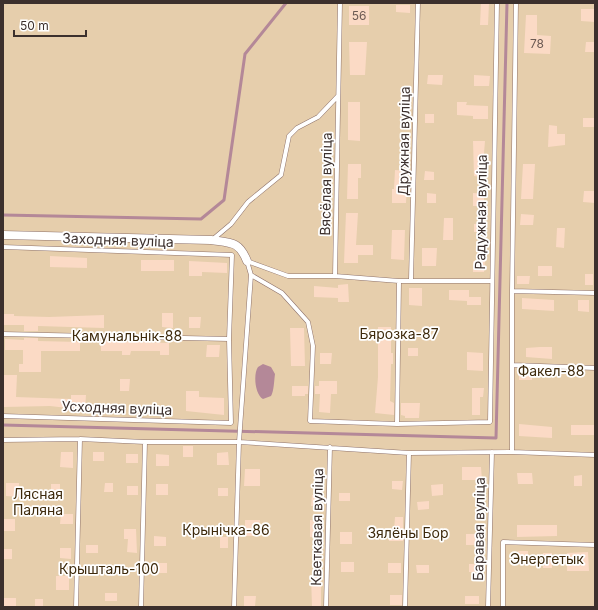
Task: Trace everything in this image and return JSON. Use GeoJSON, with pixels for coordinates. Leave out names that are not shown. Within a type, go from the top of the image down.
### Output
{"type":"FeatureCollection","features":[{"type":"Feature","properties":{"kind":"street"},"geometry":{"type":"LineString","coordinates":[[3,235],[212,240],[236,244],[242,249],[247,260]]}},
{"type":"Feature","properties":{"kind":"lane","name":"Вясёлая вуліца"},"geometry":{"type":"LineString","coordinates":[[335,276],[340,3]]}},
{"type":"Feature","properties":{"kind":"lane","name":"Дружная вуліца"},"geometry":{"type":"LineString","coordinates":[[411,280],[418,3]]}},
{"type":"Feature","properties":{"kind":"lane","name":"Радужная вуліца"},"geometry":{"type":"LineString","coordinates":[[397,424],[490,422],[491,281],[497,3]]}},
{"type":"Feature","properties":{"kind":"lane"},"geometry":{"type":"LineString","coordinates":[[512,452],[512,290],[516,3]]}},
{"type":"Feature","properties":{"kind":"lane"},"geometry":{"type":"LineString","coordinates":[[212,240],[231,224],[248,202],[282,175],[289,136],[297,128],[318,117],[338,96]]}},
{"type":"Feature","properties":{"kind":"lane","name":"Заходняя вуліца"},"geometry":{"type":"LineString","coordinates":[[3,247],[232,256],[229,339]]}},
{"type":"Feature","properties":{"kind":"lane"},"geometry":{"type":"LineString","coordinates":[[247,260],[288,276],[335,276],[399,281],[491,281]]}},
{"type":"Feature","properties":{"kind":"lane"},"geometry":{"type":"LineString","coordinates":[[234,607],[239,442],[251,275],[247,260]]}},
{"type":"Feature","properties":{"kind":"lane"},"geometry":{"type":"LineString","coordinates":[[251,275],[282,293],[308,322],[313,346],[310,421],[397,424],[399,281]]}},
{"type":"Feature","properties":{"kind":"lane"},"geometry":{"type":"LineString","coordinates":[[512,290],[595,293]]}},
{"type":"Feature","properties":{"kind":"lane"},"geometry":{"type":"LineString","coordinates":[[3,334],[229,339]]}},
{"type":"Feature","properties":{"kind":"lane","name":"Усходняя вуліца"},"geometry":{"type":"LineString","coordinates":[[3,416],[231,422],[229,339]]}},
{"type":"Feature","properties":{"kind":"lane"},"geometry":{"type":"LineString","coordinates":[[513,365],[595,368]]}},
{"type":"Feature","properties":{"kind":"lane"},"geometry":{"type":"LineString","coordinates":[[3,440],[80,439],[145,442],[239,442],[409,453],[512,452],[595,456]]}},
{"type":"Feature","properties":{"kind":"lane"},"geometry":{"type":"LineString","coordinates":[[76,607],[80,439]]}},
{"type":"Feature","properties":{"kind":"lane"},"geometry":{"type":"LineString","coordinates":[[141,607],[145,442]]}},
{"type":"Feature","properties":{"kind":"lane","name":"Кветкавая вуліца"},"geometry":{"type":"LineString","coordinates":[[326,607],[330,447]]}},
{"type":"Feature","properties":{"kind":"lane","name":"Баравая вуліца"},"geometry":{"type":"LineString","coordinates":[[488,607],[492,452]]}},
{"type":"Feature","properties":{"kind":"lane"},"geometry":{"type":"LineString","coordinates":[[405,607],[409,453]]}},
{"type":"Feature","properties":{"kind":"lane"},"geometry":{"type":"LineString","coordinates":[[503,607],[503,542],[595,545]]}},
{"type":"Feature","properties":{"kind":"green space"},"geometry":{"type":"Polygon","coordinates":[[[3,3],[595,3],[595,607],[3,607],[3,3]]]}},
{"type":"Feature","properties":{"kind":"shaded area"},"geometry":{"type":"Polygon","coordinates":[[[263,364],[271,367],[275,374],[272,394],[271,396],[263,399],[258,393],[255,379],[256,370],[263,364]]]}},
{"type":"Feature","properties":{"kind":"building"},"geometry":{"type":"Polygon","coordinates":[[[481,3],[489,3],[488,25],[480,25],[481,3]]]}},
{"type":"Feature","properties":{"kind":"building"},"geometry":{"type":"Polygon","coordinates":[[[396,5],[410,5],[410,13],[396,12],[396,5]]]}},
{"type":"Feature","properties":{"kind":"building"},"geometry":{"type":"Polygon","coordinates":[[[349,6],[369,6],[369,25],[349,25],[349,6]]]}},
{"type":"Feature","properties":{"kind":"building"},"geometry":{"type":"Polygon","coordinates":[[[581,9],[595,9],[595,22],[581,21],[581,9]]]}},
{"type":"Feature","properties":{"kind":"building"},"geometry":{"type":"Polygon","coordinates":[[[526,15],[537,15],[537,35],[551,36],[550,54],[524,53],[526,15]]]}},
{"type":"Feature","properties":{"kind":"building"},"geometry":{"type":"Polygon","coordinates":[[[349,42],[367,42],[365,75],[350,75],[349,42]]]}},
{"type":"Feature","properties":{"kind":"building"},"geometry":{"type":"Polygon","coordinates":[[[586,42],[595,42],[595,52],[585,52],[586,42]]]}},
{"type":"Feature","properties":{"kind":"building"},"geometry":{"type":"Polygon","coordinates":[[[428,75],[443,75],[442,85],[427,84],[428,75]]]}},
{"type":"Feature","properties":{"kind":"building"},"geometry":{"type":"Polygon","coordinates":[[[474,75],[490,76],[489,86],[474,86],[474,75]]]}},
{"type":"Feature","properties":{"kind":"building"},"geometry":{"type":"Polygon","coordinates":[[[401,98],[409,98],[409,108],[401,108],[401,98]]]}},
{"type":"Feature","properties":{"kind":"building"},"geometry":{"type":"Polygon","coordinates":[[[348,102],[360,102],[360,141],[348,140],[348,102]]]}},
{"type":"Feature","properties":{"kind":"building"},"geometry":{"type":"Polygon","coordinates":[[[457,102],[467,102],[466,105],[488,106],[488,119],[473,119],[473,116],[457,115],[457,102]]]}},
{"type":"Feature","properties":{"kind":"building"},"geometry":{"type":"Polygon","coordinates":[[[425,114],[434,114],[434,123],[425,123],[425,114]]]}},
{"type":"Feature","properties":{"kind":"building"},"geometry":{"type":"Polygon","coordinates":[[[583,118],[595,118],[594,127],[583,127],[583,118]]]}},
{"type":"Feature","properties":{"kind":"building"},"geometry":{"type":"Polygon","coordinates":[[[549,125],[557,126],[557,134],[565,134],[565,145],[548,147],[549,125]]]}},
{"type":"Feature","properties":{"kind":"building"},"geometry":{"type":"Polygon","coordinates":[[[473,141],[485,141],[482,177],[474,176],[473,141]]]}},
{"type":"Feature","properties":{"kind":"building"},"geometry":{"type":"Polygon","coordinates":[[[348,164],[361,164],[361,178],[358,178],[358,199],[347,199],[348,164]]]}},
{"type":"Feature","properties":{"kind":"building"},"geometry":{"type":"Polygon","coordinates":[[[523,164],[535,164],[533,199],[521,199],[523,164]]]}},
{"type":"Feature","properties":{"kind":"building"},"geometry":{"type":"Polygon","coordinates":[[[395,170],[407,171],[406,203],[392,203],[392,189],[394,189],[395,170]]]}},
{"type":"Feature","properties":{"kind":"building"},"geometry":{"type":"Polygon","coordinates":[[[425,171],[434,172],[434,180],[424,180],[425,171]]]}},
{"type":"Feature","properties":{"kind":"building"},"geometry":{"type":"Polygon","coordinates":[[[584,191],[595,191],[595,203],[583,202],[584,191]]]}},
{"type":"Feature","properties":{"kind":"building"},"geometry":{"type":"Polygon","coordinates":[[[427,193],[436,194],[436,203],[427,203],[427,193]]]}},
{"type":"Feature","properties":{"kind":"building"},"geometry":{"type":"Polygon","coordinates":[[[473,193],[484,194],[484,206],[473,206],[473,193]]]}},
{"type":"Feature","properties":{"kind":"building"},"geometry":{"type":"Polygon","coordinates":[[[346,213],[358,213],[356,245],[373,245],[373,255],[358,255],[358,263],[344,263],[346,213]]]}},
{"type":"Feature","properties":{"kind":"building"},"geometry":{"type":"Polygon","coordinates":[[[521,214],[534,215],[533,225],[520,225],[521,214]]]}},
{"type":"Feature","properties":{"kind":"building"},"geometry":{"type":"Polygon","coordinates":[[[444,218],[453,218],[453,240],[443,240],[444,218]]]}},
{"type":"Feature","properties":{"kind":"building"},"geometry":{"type":"Polygon","coordinates":[[[474,224],[485,224],[485,232],[474,232],[474,224]]]}},
{"type":"Feature","properties":{"kind":"building"},"geometry":{"type":"Polygon","coordinates":[[[557,228],[565,228],[564,248],[556,247],[557,228]]]}},
{"type":"Feature","properties":{"kind":"building"},"geometry":{"type":"Polygon","coordinates":[[[392,230],[405,230],[404,260],[391,259],[392,230]]]}},
{"type":"Feature","properties":{"kind":"building"},"geometry":{"type":"Polygon","coordinates":[[[422,248],[437,248],[436,266],[422,266],[422,248]]]}},
{"type":"Feature","properties":{"kind":"building"},"geometry":{"type":"Polygon","coordinates":[[[50,256],[87,258],[87,268],[50,267],[50,256]]]}},
{"type":"Feature","properties":{"kind":"building"},"geometry":{"type":"Polygon","coordinates":[[[141,260],[174,260],[174,271],[141,271],[141,260]]]}},
{"type":"Feature","properties":{"kind":"building"},"geometry":{"type":"Polygon","coordinates":[[[189,261],[227,263],[227,273],[202,272],[202,276],[189,276],[189,261]]]}},
{"type":"Feature","properties":{"kind":"building"},"geometry":{"type":"Polygon","coordinates":[[[473,261],[485,261],[484,272],[473,272],[473,261]]]}},
{"type":"Feature","properties":{"kind":"building"},"geometry":{"type":"Polygon","coordinates":[[[538,266],[552,266],[552,276],[538,276],[538,266]]]}},
{"type":"Feature","properties":{"kind":"building"},"geometry":{"type":"Polygon","coordinates":[[[585,274],[593,274],[593,285],[585,285],[585,274]]]}},
{"type":"Feature","properties":{"kind":"building"},"geometry":{"type":"Polygon","coordinates":[[[517,276],[530,276],[529,284],[517,284],[517,276]]]}},
{"type":"Feature","properties":{"kind":"building"},"geometry":{"type":"Polygon","coordinates":[[[348,284],[349,302],[338,302],[338,298],[314,297],[314,286],[338,288],[338,285],[348,284]]]}},
{"type":"Feature","properties":{"kind":"building"},"geometry":{"type":"Polygon","coordinates":[[[409,288],[422,288],[422,306],[409,305],[409,288]]]}},
{"type":"Feature","properties":{"kind":"building"},"geometry":{"type":"Polygon","coordinates":[[[449,290],[469,290],[469,297],[481,297],[481,305],[467,305],[467,301],[449,300],[449,290]]]}},
{"type":"Feature","properties":{"kind":"building"},"geometry":{"type":"Polygon","coordinates":[[[522,298],[554,300],[554,311],[522,309],[522,298]]]}},
{"type":"Feature","properties":{"kind":"building"},"geometry":{"type":"Polygon","coordinates":[[[578,300],[589,300],[589,312],[578,311],[578,300]]]}},
{"type":"Feature","properties":{"kind":"building"},"geometry":{"type":"Polygon","coordinates":[[[162,313],[173,313],[173,328],[162,327],[162,313]]]}},
{"type":"Feature","properties":{"kind":"building"},"geometry":{"type":"Polygon","coordinates":[[[3,314],[14,314],[14,316],[49,317],[104,315],[104,328],[38,326],[38,331],[24,331],[24,325],[3,325],[3,314]]]}},
{"type":"Feature","properties":{"kind":"building"},"geometry":{"type":"Polygon","coordinates":[[[189,317],[201,317],[200,328],[189,328],[189,317]]]}},
{"type":"Feature","properties":{"kind":"building"},"geometry":{"type":"Polygon","coordinates":[[[378,327],[391,327],[391,353],[393,353],[393,364],[391,364],[390,401],[394,403],[394,415],[375,413],[378,377],[378,327]]]}},
{"type":"Feature","properties":{"kind":"building"},"geometry":{"type":"Polygon","coordinates":[[[290,328],[304,328],[305,366],[291,366],[290,328]]]}},
{"type":"Feature","properties":{"kind":"building"},"geometry":{"type":"Polygon","coordinates":[[[24,338],[38,338],[38,341],[80,342],[80,351],[41,351],[41,372],[19,372],[19,364],[23,364],[23,350],[5,350],[5,339],[24,340],[24,338]]]}},
{"type":"Feature","properties":{"kind":"building"},"geometry":{"type":"Polygon","coordinates":[[[101,341],[169,343],[169,355],[160,355],[160,351],[131,351],[130,355],[122,355],[122,351],[101,351],[101,341]]]}},
{"type":"Feature","properties":{"kind":"building"},"geometry":{"type":"Polygon","coordinates":[[[207,345],[220,345],[219,357],[206,357],[207,345]]]}},
{"type":"Feature","properties":{"kind":"building"},"geometry":{"type":"Polygon","coordinates":[[[552,347],[552,359],[526,357],[526,348],[552,347]]]}},
{"type":"Feature","properties":{"kind":"building"},"geometry":{"type":"Polygon","coordinates":[[[408,348],[418,348],[418,356],[408,356],[408,348]]]}},
{"type":"Feature","properties":{"kind":"building"},"geometry":{"type":"Polygon","coordinates":[[[467,352],[483,353],[483,371],[467,370],[467,352]]]}},
{"type":"Feature","properties":{"kind":"building"},"geometry":{"type":"Polygon","coordinates":[[[320,353],[332,353],[331,364],[320,364],[320,353]]]}},
{"type":"Feature","properties":{"kind":"building"},"geometry":{"type":"Polygon","coordinates":[[[519,372],[532,372],[532,380],[519,380],[519,372]]]}},
{"type":"Feature","properties":{"kind":"building"},"geometry":{"type":"Polygon","coordinates":[[[3,375],[17,375],[16,397],[71,399],[71,395],[86,395],[85,410],[50,406],[4,407],[3,375]]]}},
{"type":"Feature","properties":{"kind":"building"},"geometry":{"type":"Polygon","coordinates":[[[120,379],[130,379],[129,391],[120,391],[120,379]]]}},
{"type":"Feature","properties":{"kind":"building"},"geometry":{"type":"Polygon","coordinates":[[[319,381],[337,381],[337,394],[331,394],[330,413],[319,412],[320,394],[315,394],[315,386],[319,386],[319,381]]]}},
{"type":"Feature","properties":{"kind":"building"},"geometry":{"type":"Polygon","coordinates":[[[292,386],[308,386],[308,394],[305,394],[305,396],[292,396],[292,386]]]}},
{"type":"Feature","properties":{"kind":"building"},"geometry":{"type":"Polygon","coordinates":[[[472,388],[484,388],[483,397],[480,397],[480,415],[472,415],[472,388]]]}},
{"type":"Feature","properties":{"kind":"building"},"geometry":{"type":"Polygon","coordinates":[[[186,391],[199,391],[199,397],[224,398],[224,415],[186,411],[186,391]]]}},
{"type":"Feature","properties":{"kind":"building"},"geometry":{"type":"Polygon","coordinates":[[[401,403],[420,403],[419,418],[405,418],[405,416],[401,415],[401,403]]]}},
{"type":"Feature","properties":{"kind":"building"},"geometry":{"type":"Polygon","coordinates":[[[519,424],[552,427],[552,438],[519,436],[519,424]]]}},
{"type":"Feature","properties":{"kind":"building"},"geometry":{"type":"Polygon","coordinates":[[[571,425],[595,425],[595,435],[571,435],[571,425]]]}},
{"type":"Feature","properties":{"kind":"building"},"geometry":{"type":"Polygon","coordinates":[[[183,446],[193,446],[193,457],[183,457],[183,446]]]}},
{"type":"Feature","properties":{"kind":"building"},"geometry":{"type":"Polygon","coordinates":[[[61,452],[73,452],[73,468],[60,467],[61,452]]]}},
{"type":"Feature","properties":{"kind":"building"},"geometry":{"type":"Polygon","coordinates":[[[93,452],[104,452],[104,461],[93,461],[93,452]]]}},
{"type":"Feature","properties":{"kind":"building"},"geometry":{"type":"Polygon","coordinates":[[[228,452],[229,465],[217,465],[217,453],[228,452]]]}},
{"type":"Feature","properties":{"kind":"building"},"geometry":{"type":"Polygon","coordinates":[[[126,454],[138,454],[138,463],[126,463],[126,454]]]}},
{"type":"Feature","properties":{"kind":"building"},"geometry":{"type":"Polygon","coordinates":[[[156,454],[169,455],[169,466],[156,466],[156,454]]]}},
{"type":"Feature","properties":{"kind":"building"},"geometry":{"type":"Polygon","coordinates":[[[462,467],[481,467],[482,480],[462,480],[462,467]]]}},
{"type":"Feature","properties":{"kind":"building"},"geometry":{"type":"Polygon","coordinates":[[[245,469],[260,469],[260,486],[244,486],[245,469]]]}},
{"type":"Feature","properties":{"kind":"building"},"geometry":{"type":"Polygon","coordinates":[[[517,473],[532,473],[533,484],[518,484],[517,473]]]}},
{"type":"Feature","properties":{"kind":"building"},"geometry":{"type":"Polygon","coordinates":[[[582,475],[582,486],[574,486],[574,476],[582,475]]]}},
{"type":"Feature","properties":{"kind":"building"},"geometry":{"type":"Polygon","coordinates":[[[392,481],[403,481],[402,490],[392,489],[392,481]]]}},
{"type":"Feature","properties":{"kind":"building"},"geometry":{"type":"Polygon","coordinates":[[[6,483],[19,483],[19,497],[6,496],[6,483]]]}},
{"type":"Feature","properties":{"kind":"building"},"geometry":{"type":"Polygon","coordinates":[[[105,483],[113,483],[113,492],[104,492],[105,483]]]}},
{"type":"Feature","properties":{"kind":"building"},"geometry":{"type":"Polygon","coordinates":[[[51,484],[60,484],[60,496],[51,496],[51,484]]]}},
{"type":"Feature","properties":{"kind":"building"},"geometry":{"type":"Polygon","coordinates":[[[156,484],[168,484],[168,495],[156,495],[156,484]]]}},
{"type":"Feature","properties":{"kind":"building"},"geometry":{"type":"Polygon","coordinates":[[[443,484],[443,495],[432,496],[431,485],[443,484]]]}},
{"type":"Feature","properties":{"kind":"building"},"geometry":{"type":"Polygon","coordinates":[[[127,486],[138,486],[138,495],[127,495],[127,486]]]}},
{"type":"Feature","properties":{"kind":"building"},"geometry":{"type":"Polygon","coordinates":[[[218,488],[228,488],[228,496],[218,496],[218,488]]]}},
{"type":"Feature","properties":{"kind":"building"},"geometry":{"type":"Polygon","coordinates":[[[339,493],[350,493],[350,501],[339,501],[339,493]]]}},
{"type":"Feature","properties":{"kind":"building"},"geometry":{"type":"Polygon","coordinates":[[[312,495],[321,495],[321,506],[311,506],[312,495]]]}},
{"type":"Feature","properties":{"kind":"building"},"geometry":{"type":"Polygon","coordinates":[[[429,501],[429,509],[418,510],[417,502],[429,501]]]}},
{"type":"Feature","properties":{"kind":"building"},"geometry":{"type":"Polygon","coordinates":[[[61,514],[73,514],[73,524],[60,524],[61,514]]]}},
{"type":"Feature","properties":{"kind":"building"},"geometry":{"type":"Polygon","coordinates":[[[395,517],[403,517],[403,541],[389,541],[389,532],[394,532],[395,517]]]}},
{"type":"Feature","properties":{"kind":"building"},"geometry":{"type":"Polygon","coordinates":[[[3,519],[15,519],[15,531],[3,531],[3,519]]]}},
{"type":"Feature","properties":{"kind":"building"},"geometry":{"type":"Polygon","coordinates":[[[245,520],[260,520],[259,536],[245,536],[245,520]]]}},
{"type":"Feature","properties":{"kind":"building"},"geometry":{"type":"Polygon","coordinates":[[[310,520],[323,521],[322,537],[310,537],[310,520]]]}},
{"type":"Feature","properties":{"kind":"building"},"geometry":{"type":"Polygon","coordinates":[[[517,525],[557,525],[557,536],[517,537],[517,525]]]}},
{"type":"Feature","properties":{"kind":"building"},"geometry":{"type":"Polygon","coordinates":[[[124,529],[136,529],[137,553],[127,552],[128,539],[124,539],[124,529]]]}},
{"type":"Feature","properties":{"kind":"building"},"geometry":{"type":"Polygon","coordinates":[[[340,532],[352,532],[352,544],[340,544],[340,532]]]}},
{"type":"Feature","properties":{"kind":"building"},"geometry":{"type":"Polygon","coordinates":[[[466,534],[480,534],[481,545],[466,545],[466,534]]]}},
{"type":"Feature","properties":{"kind":"building"},"geometry":{"type":"Polygon","coordinates":[[[154,536],[166,537],[166,546],[154,546],[154,536]]]}},
{"type":"Feature","properties":{"kind":"building"},"geometry":{"type":"Polygon","coordinates":[[[220,537],[228,537],[228,548],[220,548],[220,537]]]}},
{"type":"Feature","properties":{"kind":"building"},"geometry":{"type":"Polygon","coordinates":[[[86,545],[98,545],[98,553],[86,553],[86,545]]]}},
{"type":"Feature","properties":{"kind":"building"},"geometry":{"type":"Polygon","coordinates":[[[60,548],[71,548],[71,559],[60,558],[60,548]]]}},
{"type":"Feature","properties":{"kind":"building"},"geometry":{"type":"Polygon","coordinates":[[[3,549],[12,549],[12,559],[3,559],[3,549]]]}},
{"type":"Feature","properties":{"kind":"building"},"geometry":{"type":"Polygon","coordinates":[[[518,551],[528,551],[528,558],[518,559],[518,551]]]}},
{"type":"Feature","properties":{"kind":"building"},"geometry":{"type":"Polygon","coordinates":[[[588,552],[589,571],[567,571],[567,553],[588,552]]]}},
{"type":"Feature","properties":{"kind":"building"},"geometry":{"type":"Polygon","coordinates":[[[543,553],[552,553],[552,568],[543,568],[543,553]]]}},
{"type":"Feature","properties":{"kind":"building"},"geometry":{"type":"Polygon","coordinates":[[[341,562],[354,562],[354,572],[341,572],[341,562]]]}},
{"type":"Feature","properties":{"kind":"building"},"geometry":{"type":"Polygon","coordinates":[[[154,563],[167,563],[167,573],[154,573],[154,563]]]}},
{"type":"Feature","properties":{"kind":"building"},"geometry":{"type":"Polygon","coordinates":[[[388,563],[401,563],[401,573],[388,573],[388,563]]]}},
{"type":"Feature","properties":{"kind":"building"},"geometry":{"type":"Polygon","coordinates":[[[469,564],[481,564],[481,572],[469,572],[469,564]]]}},
{"type":"Feature","properties":{"kind":"building"},"geometry":{"type":"Polygon","coordinates":[[[416,565],[429,565],[429,573],[417,573],[416,565]]]}},
{"type":"Feature","properties":{"kind":"building"},"geometry":{"type":"Polygon","coordinates":[[[311,575],[321,575],[321,607],[312,607],[311,575]]]}},
{"type":"Feature","properties":{"kind":"building"},"geometry":{"type":"Polygon","coordinates":[[[56,576],[69,576],[69,590],[56,590],[56,576]]]}},
{"type":"Feature","properties":{"kind":"building"},"geometry":{"type":"Polygon","coordinates":[[[105,593],[117,593],[117,601],[105,601],[105,593]]]}},
{"type":"Feature","properties":{"kind":"building"},"geometry":{"type":"Polygon","coordinates":[[[390,595],[402,595],[402,605],[390,605],[390,595]]]}},
{"type":"Feature","properties":{"kind":"building"},"geometry":{"type":"Polygon","coordinates":[[[244,596],[256,596],[255,606],[244,606],[244,596]]]}},
{"type":"Feature","properties":{"kind":"building"},"geometry":{"type":"Polygon","coordinates":[[[465,596],[479,596],[479,604],[465,604],[465,596]]]}},
{"type":"Feature","properties":{"kind":"building"},"geometry":{"type":"Polygon","coordinates":[[[3,598],[16,598],[16,607],[3,607],[3,598]]]}},
{"type":"Feature","properties":{"kind":"building"},"geometry":{"type":"Polygon","coordinates":[[[35,599],[43,599],[43,607],[35,607],[35,599]]]}},
{"type":"Feature","properties":{"kind":"waterway"},"geometry":{"type":"LineString","coordinates":[[3,215],[201,219],[224,200],[245,54],[286,3]]}},
{"type":"Feature","properties":{"kind":"waterway"},"geometry":{"type":"LineString","coordinates":[[3,425],[496,438],[507,3]]}},
{"type":"Feature","properties":{"kind":"park label","name":"Бярозка-87"},"geometry":{"type":"Point","coordinates":[399,334]}},
{"type":"Feature","properties":{"kind":"park label","name":"Камунальнік-88"},"geometry":{"type":"Point","coordinates":[127,336]}},
{"type":"Feature","properties":{"kind":"park label","name":"Факел-88"},"geometry":{"type":"Point","coordinates":[551,371]}},
{"type":"Feature","properties":{"kind":"park label","name":"Лясная Паляна"},"geometry":{"type":"Point","coordinates":[38,502]}},
{"type":"Feature","properties":{"kind":"park label","name":"Крынічка-86"},"geometry":{"type":"Point","coordinates":[226,530]}},
{"type":"Feature","properties":{"kind":"park label","name":"Зялёны Бор"},"geometry":{"type":"Point","coordinates":[408,533]}},
{"type":"Feature","properties":{"kind":"park label","name":"Энергетык"},"geometry":{"type":"Point","coordinates":[547,559]}},
{"type":"Feature","properties":{"kind":"park label","name":"Крышталь-100"},"geometry":{"type":"Point","coordinates":[109,569]}}]}
